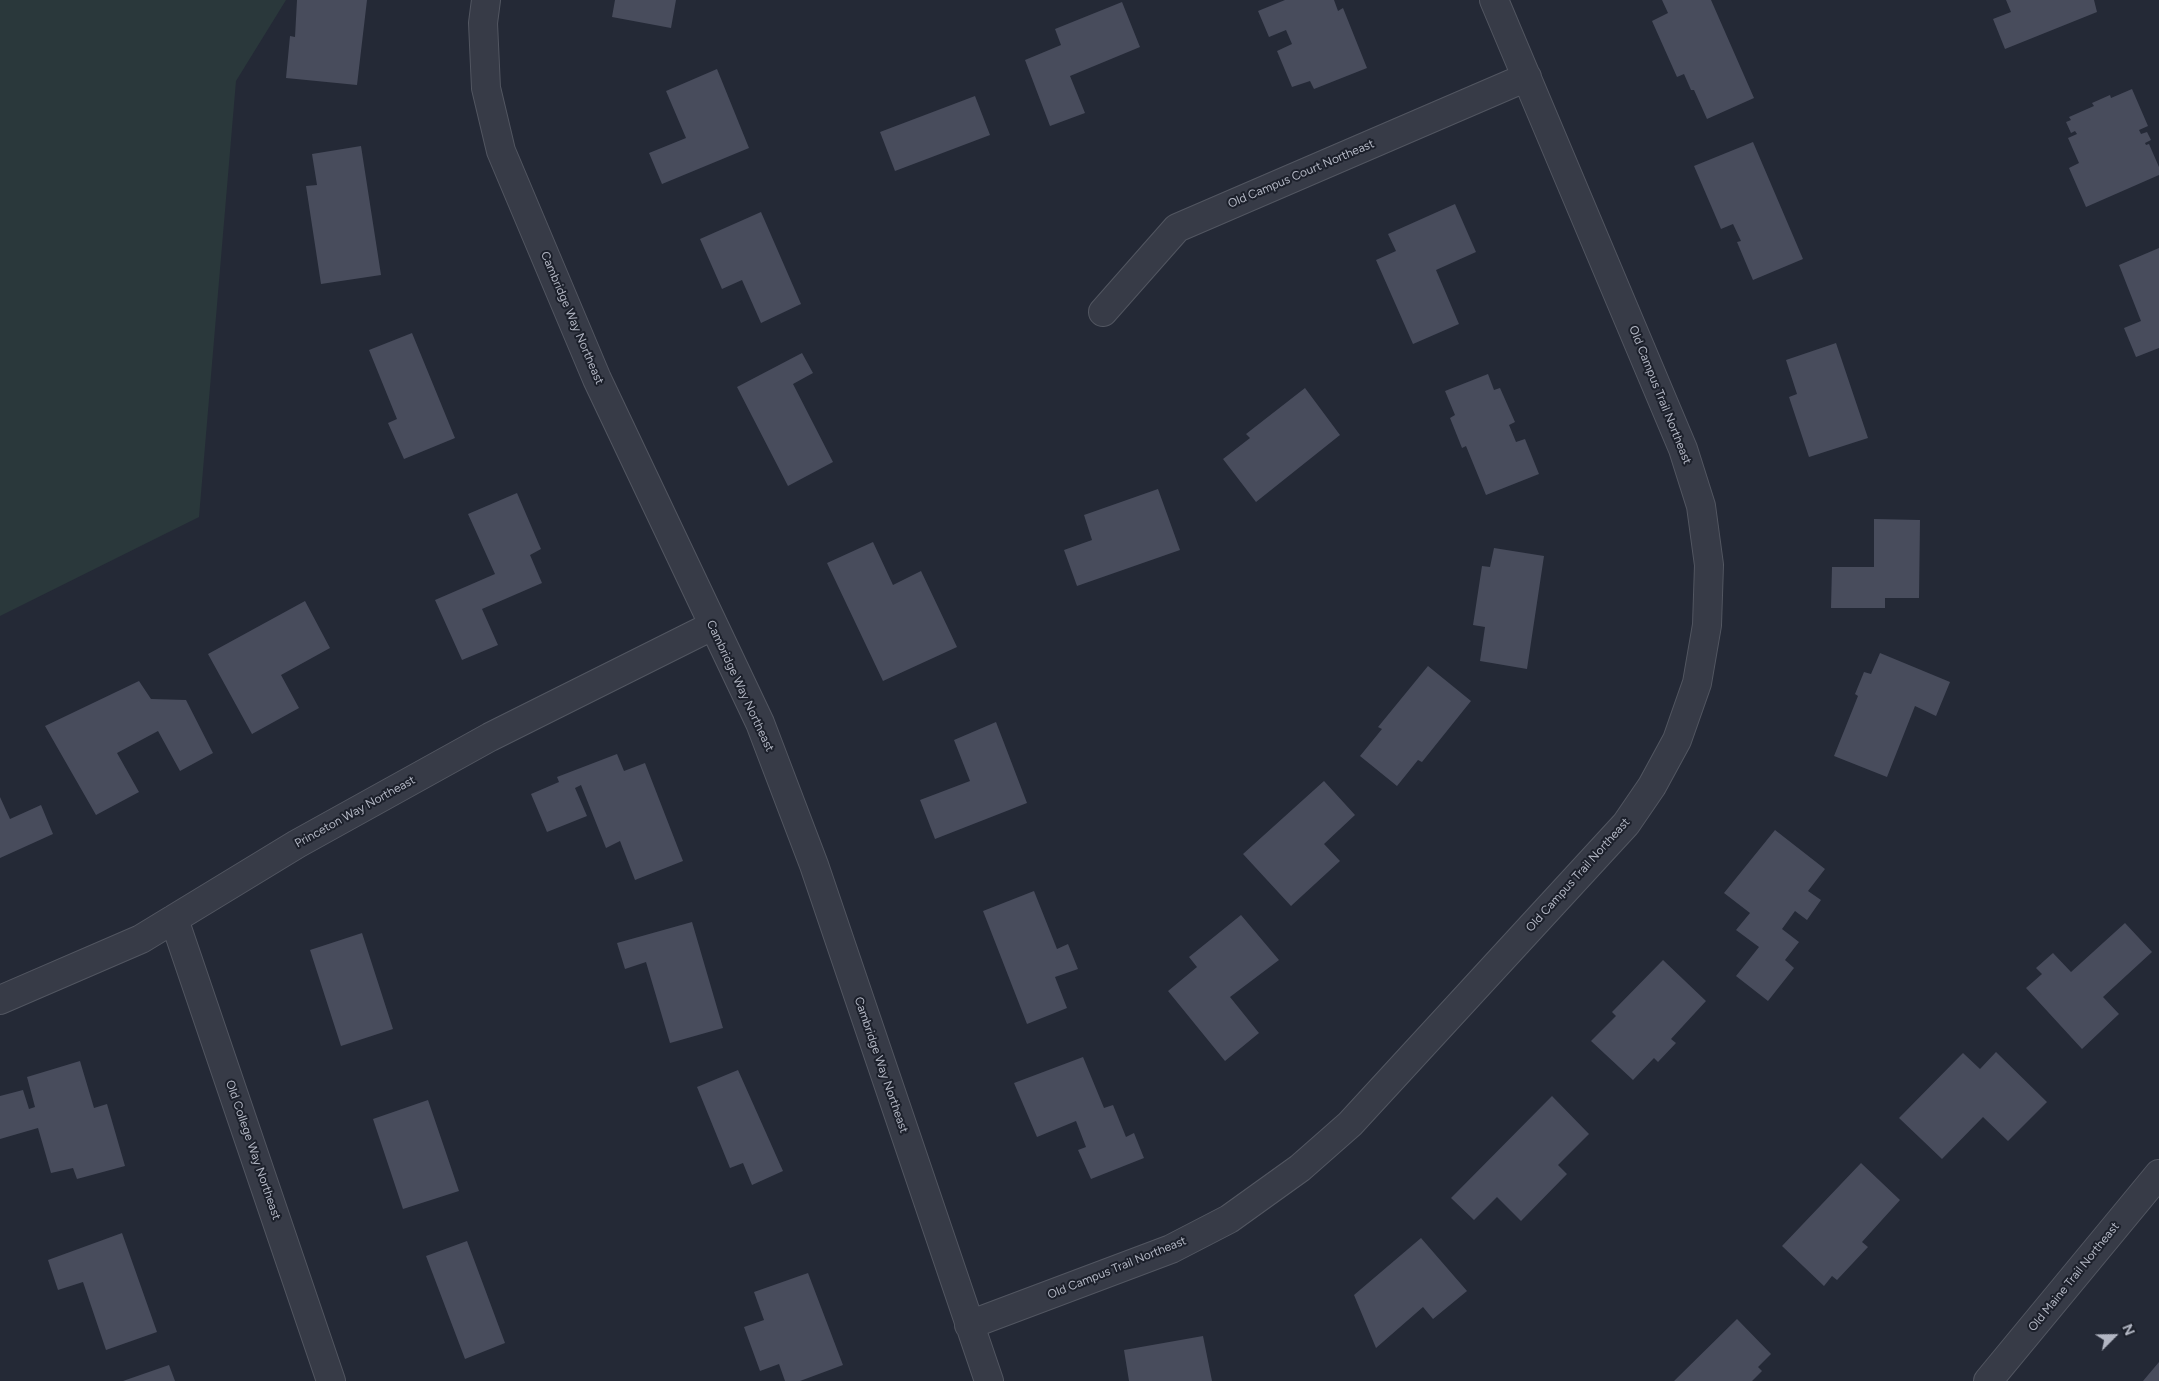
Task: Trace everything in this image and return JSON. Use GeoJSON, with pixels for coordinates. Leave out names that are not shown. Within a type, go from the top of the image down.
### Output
{"type":"FeatureCollection","features":[{"type":"Feature","properties":{"kind":"street","name":"Cambridge Way Northeast"},"geometry":{"type":"LineString","coordinates":[[486,0],[483,23],[486,88],[501,151],[597,379],[712,626],[760,723],[814,865],[989,1381]]}},
{"type":"Feature","properties":{"kind":"street","name":"Old Campus Trail Northeast"},"geometry":{"type":"LineString","coordinates":[[969,1325],[1171,1250],[1229,1219],[1300,1168],[1350,1124],[1626,824],[1652,786],[1677,740],[1697,683],[1707,625],[1709,565],[1701,506],[1683,449],[1494,0]]}},
{"type":"Feature","properties":{"kind":"street","name":"Old Campus Court Northeast"},"geometry":{"type":"LineString","coordinates":[[1103,312],[1177,228],[1528,77]]}},
{"type":"Feature","properties":{"kind":"street","name":"Princeton Way Northeast"},"geometry":{"type":"LineString","coordinates":[[0,1000],[141,939],[298,844],[481,742],[712,626]]}},
{"type":"Feature","properties":{"kind":"street","name":"Old College Way Northeast"},"geometry":{"type":"LineString","coordinates":[[174,919],[331,1381]]}},
{"type":"Feature","properties":{"kind":"street","name":"Old Maine Trail Northeast"},"geometry":{"type":"LineString","coordinates":[[1988,1381],[2159,1174]]}},
{"type":"Feature","properties":{"kind":"shaded area"},"geometry":{"type":"Polygon","coordinates":[[[0,0],[286,0],[236,81],[199,517],[0,616],[0,0]]]}},
{"type":"Feature","properties":{"kind":"building"},"geometry":{"type":"Polygon","coordinates":[[[297,0],[367,0],[357,85],[286,78],[290,36],[295,37],[297,0]]]}},
{"type":"Feature","properties":{"kind":"building"},"geometry":{"type":"Polygon","coordinates":[[[615,0],[676,0],[671,28],[612,17],[615,0]]]}},
{"type":"Feature","properties":{"kind":"building"},"geometry":{"type":"Polygon","coordinates":[[[1285,0],[1334,0],[1338,11],[1343,8],[1367,68],[1314,89],[1310,81],[1292,87],[1277,51],[1292,44],[1286,30],[1269,37],[1258,11],[1285,0]]]}},
{"type":"Feature","properties":{"kind":"building"},"geometry":{"type":"Polygon","coordinates":[[[1662,0],[1711,0],[1754,98],[1707,119],[1694,90],[1691,90],[1684,74],[1677,77],[1652,21],[1668,13],[1662,0]]]}},
{"type":"Feature","properties":{"kind":"building"},"geometry":{"type":"Polygon","coordinates":[[[2006,0],[2094,0],[2097,12],[2005,49],[1993,19],[2011,12],[2006,0]]]}},
{"type":"Feature","properties":{"kind":"building"},"geometry":{"type":"Polygon","coordinates":[[[1122,2],[1140,47],[1070,76],[1085,113],[1050,126],[1025,60],[1061,45],[1055,29],[1122,2]]]}},
{"type":"Feature","properties":{"kind":"building"},"geometry":{"type":"Polygon","coordinates":[[[717,69],[749,148],[662,184],[649,153],[686,138],[666,91],[717,69]]]}},
{"type":"Feature","properties":{"kind":"building"},"geometry":{"type":"Polygon","coordinates":[[[2132,89],[2148,126],[2139,130],[2141,134],[2147,132],[2151,140],[2145,143],[2146,145],[2149,144],[2159,167],[2159,175],[2086,207],[2069,168],[2079,163],[2068,138],[2077,134],[2075,131],[2071,133],[2066,122],[2071,120],[2069,117],[2094,106],[2092,103],[2110,95],[2111,98],[2132,89]]]}},
{"type":"Feature","properties":{"kind":"building"},"geometry":{"type":"Polygon","coordinates":[[[975,96],[990,135],[895,171],[880,132],[975,96]]]}},
{"type":"Feature","properties":{"kind":"building"},"geometry":{"type":"Polygon","coordinates":[[[1753,142],[1803,259],[1753,280],[1737,242],[1741,241],[1733,224],[1721,229],[1694,166],[1753,142]]]}},
{"type":"Feature","properties":{"kind":"building"},"geometry":{"type":"Polygon","coordinates":[[[361,146],[381,275],[321,284],[306,186],[317,185],[312,154],[361,146]]]}},
{"type":"Feature","properties":{"kind":"building"},"geometry":{"type":"Polygon","coordinates":[[[1455,204],[1476,252],[1436,270],[1459,324],[1413,344],[1376,260],[1396,251],[1388,234],[1455,204]]]}},
{"type":"Feature","properties":{"kind":"building"},"geometry":{"type":"Polygon","coordinates":[[[761,212],[801,304],[761,323],[742,280],[722,289],[700,239],[761,212]]]}},
{"type":"Feature","properties":{"kind":"building"},"geometry":{"type":"Polygon","coordinates":[[[2159,248],[2159,348],[2136,357],[2124,328],[2141,321],[2119,265],[2159,248]]]}},
{"type":"Feature","properties":{"kind":"building"},"geometry":{"type":"Polygon","coordinates":[[[412,333],[455,438],[404,459],[388,423],[397,419],[369,350],[412,333]]]}},
{"type":"Feature","properties":{"kind":"building"},"geometry":{"type":"Polygon","coordinates":[[[1836,343],[1868,438],[1809,457],[1789,397],[1797,394],[1786,360],[1836,343]]]}},
{"type":"Feature","properties":{"kind":"building"},"geometry":{"type":"Polygon","coordinates":[[[802,353],[813,373],[793,384],[833,462],[788,486],[737,387],[802,353]]]}},
{"type":"Feature","properties":{"kind":"building"},"geometry":{"type":"Polygon","coordinates":[[[1488,374],[1494,390],[1500,388],[1515,422],[1509,425],[1516,442],[1525,439],[1539,474],[1486,495],[1466,446],[1462,448],[1450,418],[1455,415],[1445,391],[1488,374]]]}},
{"type":"Feature","properties":{"kind":"building"},"geometry":{"type":"Polygon","coordinates":[[[1305,388],[1340,435],[1256,502],[1223,459],[1250,438],[1246,434],[1305,388]]]}},
{"type":"Feature","properties":{"kind":"building"},"geometry":{"type":"Polygon","coordinates":[[[1158,489],[1180,550],[1077,586],[1064,550],[1092,540],[1084,515],[1158,489]]]}},
{"type":"Feature","properties":{"kind":"building"},"geometry":{"type":"Polygon","coordinates":[[[517,493],[541,549],[530,555],[542,583],[482,609],[498,645],[462,660],[435,600],[495,574],[468,514],[517,493]]]}},
{"type":"Feature","properties":{"kind":"building"},"geometry":{"type":"Polygon","coordinates":[[[1874,519],[1920,520],[1919,598],[1885,598],[1885,608],[1831,608],[1832,567],[1874,567],[1874,519]]]}},
{"type":"Feature","properties":{"kind":"building"},"geometry":{"type":"Polygon","coordinates":[[[873,542],[893,585],[921,571],[957,647],[883,681],[827,563],[873,542]]]}},
{"type":"Feature","properties":{"kind":"building"},"geometry":{"type":"Polygon","coordinates":[[[1494,548],[1544,556],[1527,669],[1480,661],[1485,627],[1473,625],[1482,566],[1490,567],[1494,548]]]}},
{"type":"Feature","properties":{"kind":"building"},"geometry":{"type":"Polygon","coordinates":[[[305,601],[330,648],[281,675],[299,708],[252,734],[208,654],[305,601]]]}},
{"type":"Feature","properties":{"kind":"building"},"geometry":{"type":"Polygon","coordinates":[[[1880,653],[1950,682],[1936,716],[1915,706],[1887,777],[1834,756],[1858,696],[1855,694],[1864,672],[1871,674],[1880,653]]]}},
{"type":"Feature","properties":{"kind":"building"},"geometry":{"type":"Polygon","coordinates":[[[1428,666],[1471,701],[1422,762],[1418,760],[1397,786],[1360,756],[1382,729],[1378,727],[1428,666]]]}},
{"type":"Feature","properties":{"kind":"building"},"geometry":{"type":"Polygon","coordinates":[[[139,681],[151,699],[186,700],[213,753],[180,771],[158,731],[117,753],[139,792],[96,815],[45,726],[139,681]]]}},
{"type":"Feature","properties":{"kind":"building"},"geometry":{"type":"Polygon","coordinates":[[[996,722],[1027,803],[935,839],[920,800],[970,781],[954,740],[996,722]]]}},
{"type":"Feature","properties":{"kind":"building"},"geometry":{"type":"Polygon","coordinates":[[[617,754],[624,771],[645,763],[683,861],[635,880],[620,841],[606,848],[581,785],[575,788],[587,816],[547,832],[531,794],[559,782],[557,777],[617,754]]]}},
{"type":"Feature","properties":{"kind":"building"},"geometry":{"type":"Polygon","coordinates":[[[1324,781],[1355,815],[1324,844],[1340,861],[1291,906],[1243,854],[1324,781]]]}},
{"type":"Feature","properties":{"kind":"building"},"geometry":{"type":"Polygon","coordinates":[[[0,797],[10,819],[41,805],[53,834],[0,858],[0,797]]]}},
{"type":"Feature","properties":{"kind":"building"},"geometry":{"type":"Polygon","coordinates":[[[1775,830],[1825,869],[1808,891],[1821,900],[1807,920],[1795,911],[1782,929],[1799,942],[1785,960],[1794,968],[1768,1001],[1736,976],[1759,947],[1736,930],[1750,913],[1724,893],[1775,830]]]}},
{"type":"Feature","properties":{"kind":"building"},"geometry":{"type":"Polygon","coordinates":[[[1034,891],[1057,949],[1068,944],[1078,969],[1055,977],[1067,1008],[1027,1024],[983,911],[1034,891]]]}},
{"type":"Feature","properties":{"kind":"building"},"geometry":{"type":"Polygon","coordinates":[[[1241,915],[1279,960],[1230,997],[1259,1033],[1225,1061],[1168,991],[1197,967],[1189,957],[1241,915]]]}},
{"type":"Feature","properties":{"kind":"building"},"geometry":{"type":"Polygon","coordinates":[[[692,922],[723,1028],[670,1043],[646,962],[625,969],[617,943],[692,922]]]}},
{"type":"Feature","properties":{"kind":"building"},"geometry":{"type":"Polygon","coordinates":[[[2125,923],[2152,952],[2103,997],[2119,1014],[2082,1049],[2026,988],[2042,974],[2036,968],[2053,953],[2071,972],[2125,923]]]}},
{"type":"Feature","properties":{"kind":"building"},"geometry":{"type":"Polygon","coordinates":[[[362,933],[393,1029],[341,1046],[310,950],[362,933]]]}},
{"type":"Feature","properties":{"kind":"building"},"geometry":{"type":"Polygon","coordinates":[[[1663,960],[1706,1001],[1671,1039],[1676,1043],[1658,1062],[1654,1058],[1633,1080],[1591,1041],[1616,1016],[1612,1012],[1663,960]]]}},
{"type":"Feature","properties":{"kind":"building"},"geometry":{"type":"Polygon","coordinates":[[[1996,1052],[2047,1102],[2008,1141],[1983,1117],[1942,1159],[1899,1118],[1963,1053],[1980,1069],[1996,1052]]]}},
{"type":"Feature","properties":{"kind":"building"},"geometry":{"type":"Polygon","coordinates":[[[1083,1057],[1104,1108],[1113,1105],[1126,1137],[1134,1133],[1144,1158],[1091,1179],[1078,1150],[1086,1147],[1076,1121],[1037,1137],[1014,1083],[1083,1057]]]}},
{"type":"Feature","properties":{"kind":"building"},"geometry":{"type":"Polygon","coordinates":[[[80,1061],[94,1108],[107,1104],[125,1166],[77,1179],[73,1168],[51,1173],[38,1128],[0,1139],[0,1096],[23,1090],[29,1109],[35,1107],[27,1077],[80,1061]]]}},
{"type":"Feature","properties":{"kind":"building"},"geometry":{"type":"Polygon","coordinates":[[[738,1070],[783,1171],[752,1185],[743,1163],[730,1168],[697,1087],[738,1070]]]}},
{"type":"Feature","properties":{"kind":"building"},"geometry":{"type":"Polygon","coordinates":[[[1552,1096],[1589,1134],[1558,1165],[1567,1174],[1521,1221],[1497,1197],[1474,1220],[1451,1198],[1552,1096]]]}},
{"type":"Feature","properties":{"kind":"building"},"geometry":{"type":"Polygon","coordinates":[[[428,1100],[459,1191],[403,1209],[373,1119],[428,1100]]]}},
{"type":"Feature","properties":{"kind":"building"},"geometry":{"type":"Polygon","coordinates":[[[1861,1163],[1900,1200],[1862,1242],[1868,1247],[1837,1280],[1832,1276],[1824,1286],[1782,1246],[1861,1163]]]}},
{"type":"Feature","properties":{"kind":"building"},"geometry":{"type":"Polygon","coordinates":[[[122,1233],[157,1332],[106,1350],[83,1282],[58,1290],[48,1260],[122,1233]]]}},
{"type":"Feature","properties":{"kind":"building"},"geometry":{"type":"Polygon","coordinates":[[[1421,1238],[1467,1291],[1433,1319],[1423,1307],[1376,1348],[1354,1295],[1421,1238]]]}},
{"type":"Feature","properties":{"kind":"building"},"geometry":{"type":"Polygon","coordinates":[[[467,1241],[505,1343],[465,1359],[426,1256],[467,1241]]]}},
{"type":"Feature","properties":{"kind":"building"},"geometry":{"type":"Polygon","coordinates":[[[808,1273],[843,1365],[800,1381],[785,1381],[779,1364],[760,1371],[744,1327],[764,1320],[754,1292],[808,1273]]]}},
{"type":"Feature","properties":{"kind":"building"},"geometry":{"type":"Polygon","coordinates":[[[1737,1319],[1771,1354],[1758,1367],[1762,1371],[1752,1381],[1674,1381],[1737,1319]]]}},
{"type":"Feature","properties":{"kind":"building"},"geometry":{"type":"Polygon","coordinates":[[[1203,1336],[1212,1381],[1129,1381],[1124,1350],[1203,1336]]]}},
{"type":"Feature","properties":{"kind":"building"},"geometry":{"type":"Polygon","coordinates":[[[2159,1362],[2159,1381],[2143,1381],[2159,1362]]]}},
{"type":"Feature","properties":{"kind":"building"},"geometry":{"type":"Polygon","coordinates":[[[169,1365],[175,1381],[123,1381],[169,1365]]]}}]}
